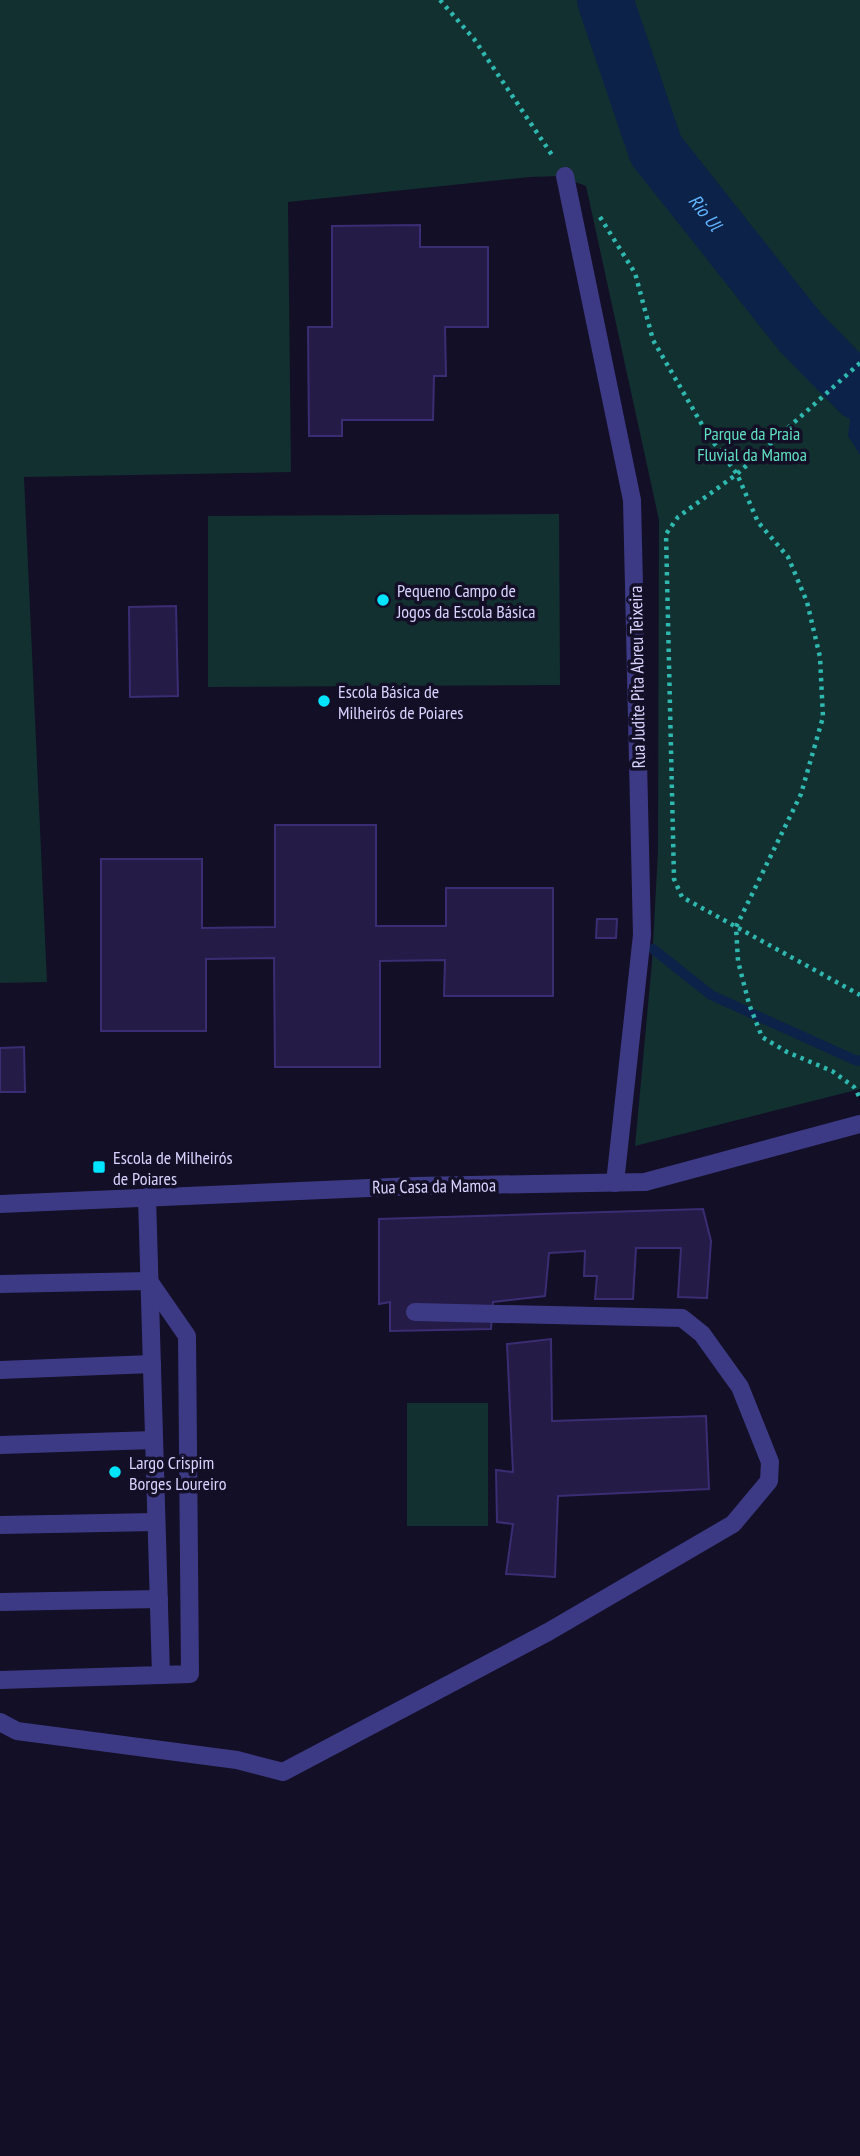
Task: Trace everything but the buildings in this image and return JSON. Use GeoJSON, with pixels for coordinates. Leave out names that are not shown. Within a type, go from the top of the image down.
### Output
{"type":"FeatureCollection","features":[{"type":"Feature","properties":{"kind":"street","name":"Rua Judite Pita Abreu Teixeira"},"geometry":{"type":"LineString","coordinates":[[565,176],[632,500],[642,935],[615,1183]]}},
{"type":"Feature","properties":{"kind":"street","name":"Rua Casa da Mamoa"},"geometry":{"type":"LineString","coordinates":[[0,1204],[415,1186],[645,1182],[860,1124]]}},
{"type":"Feature","properties":{"kind":"street"},"geometry":{"type":"LineString","coordinates":[[147,1197],[161,1675]]}},
{"type":"Feature","properties":{"kind":"street"},"geometry":{"type":"LineString","coordinates":[[0,1284],[149,1281]]}},
{"type":"Feature","properties":{"kind":"street"},"geometry":{"type":"LineString","coordinates":[[0,1680],[190,1674],[187,1336],[149,1281]]}},
{"type":"Feature","properties":{"kind":"street"},"geometry":{"type":"LineString","coordinates":[[0,1722],[17,1731],[237,1760],[283,1772],[548,1632],[733,1524],[769,1481],[770,1462],[740,1387],[702,1334],[682,1318],[415,1312]]}},
{"type":"Feature","properties":{"kind":"street"},"geometry":{"type":"LineString","coordinates":[[0,1370],[152,1364]]}},
{"type":"Feature","properties":{"kind":"street"},"geometry":{"type":"LineString","coordinates":[[0,1445],[154,1440]]}},
{"type":"Feature","properties":{"kind":"street"},"geometry":{"type":"LineString","coordinates":[[0,1525],[156,1522]]}},
{"type":"Feature","properties":{"kind":"street"},"geometry":{"type":"LineString","coordinates":[[0,1602],[159,1599]]}},
{"type":"Feature","properties":{"kind":"path"},"geometry":{"type":"LineString","coordinates":[[440,0],[474,39],[565,176]]}},
{"type":"Feature","properties":{"kind":"path"},"geometry":{"type":"LineString","coordinates":[[596,213],[635,273],[653,340],[708,435],[737,474],[758,522],[788,557],[807,602],[820,657],[823,717],[802,794],[736,927],[738,961],[749,1004],[762,1037],[787,1052],[832,1071],[853,1087],[860,1098]]}},
{"type":"Feature","properties":{"kind":"path"},"geometry":{"type":"LineString","coordinates":[[860,363],[737,474],[678,517],[666,534],[674,879],[682,897],[860,995]]}},
{"type":"Feature","properties":{"kind":"green space","name":"Parque da Praia Fluvial da Mamoa"},"geometry":{"type":"Polygon","coordinates":[[[0,0],[860,0],[860,1089],[635,1146],[652,962],[658,851],[659,520],[586,186],[559,176],[288,202],[291,472],[24,477],[47,982],[0,983],[0,0]]]}},
{"type":"Feature","properties":{"kind":"green space","name":"Pequeno Campo de Jogos da Escola Básica"},"geometry":{"type":"Polygon","coordinates":[[[559,514],[560,685],[208,687],[208,516],[559,514]]]}},
{"type":"Feature","properties":{"kind":"green space"},"geometry":{"type":"Polygon","coordinates":[[[407,1403],[488,1403],[488,1526],[407,1526],[407,1403]]]}},
{"type":"Feature","properties":{"kind":"water"},"geometry":{"type":"Polygon","coordinates":[[[814,319],[860,380],[860,455],[848,436],[853,396],[793,343],[814,319]]]}},
{"type":"Feature","properties":{"kind":"waterway","name":"Rio Ul"},"geometry":{"type":"LineString","coordinates":[[605,0],[656,150],[801,333],[860,393]]}},
{"type":"Feature","properties":{"kind":"waterway"},"geometry":{"type":"LineString","coordinates":[[653,949],[711,995],[857,1061],[860,1060]]}},
{"type":"Feature","properties":{"kind":"place","name":"Pequeno Campo de Jogos da Escola Básica"},"geometry":{"type":"Point","coordinates":[383,600]}},
{"type":"Feature","properties":{"kind":"place","name":"Escola Básica de Milheirós de Poiares"},"geometry":{"type":"Point","coordinates":[324,701]}},
{"type":"Feature","properties":{"kind":"place","name":"Escola de Milheirós de Poiares"},"geometry":{"type":"Point","coordinates":[99,1167]}},
{"type":"Feature","properties":{"kind":"place","name":"Largo Crispim Borges Loureiro"},"geometry":{"type":"Point","coordinates":[115,1472]}}]}
